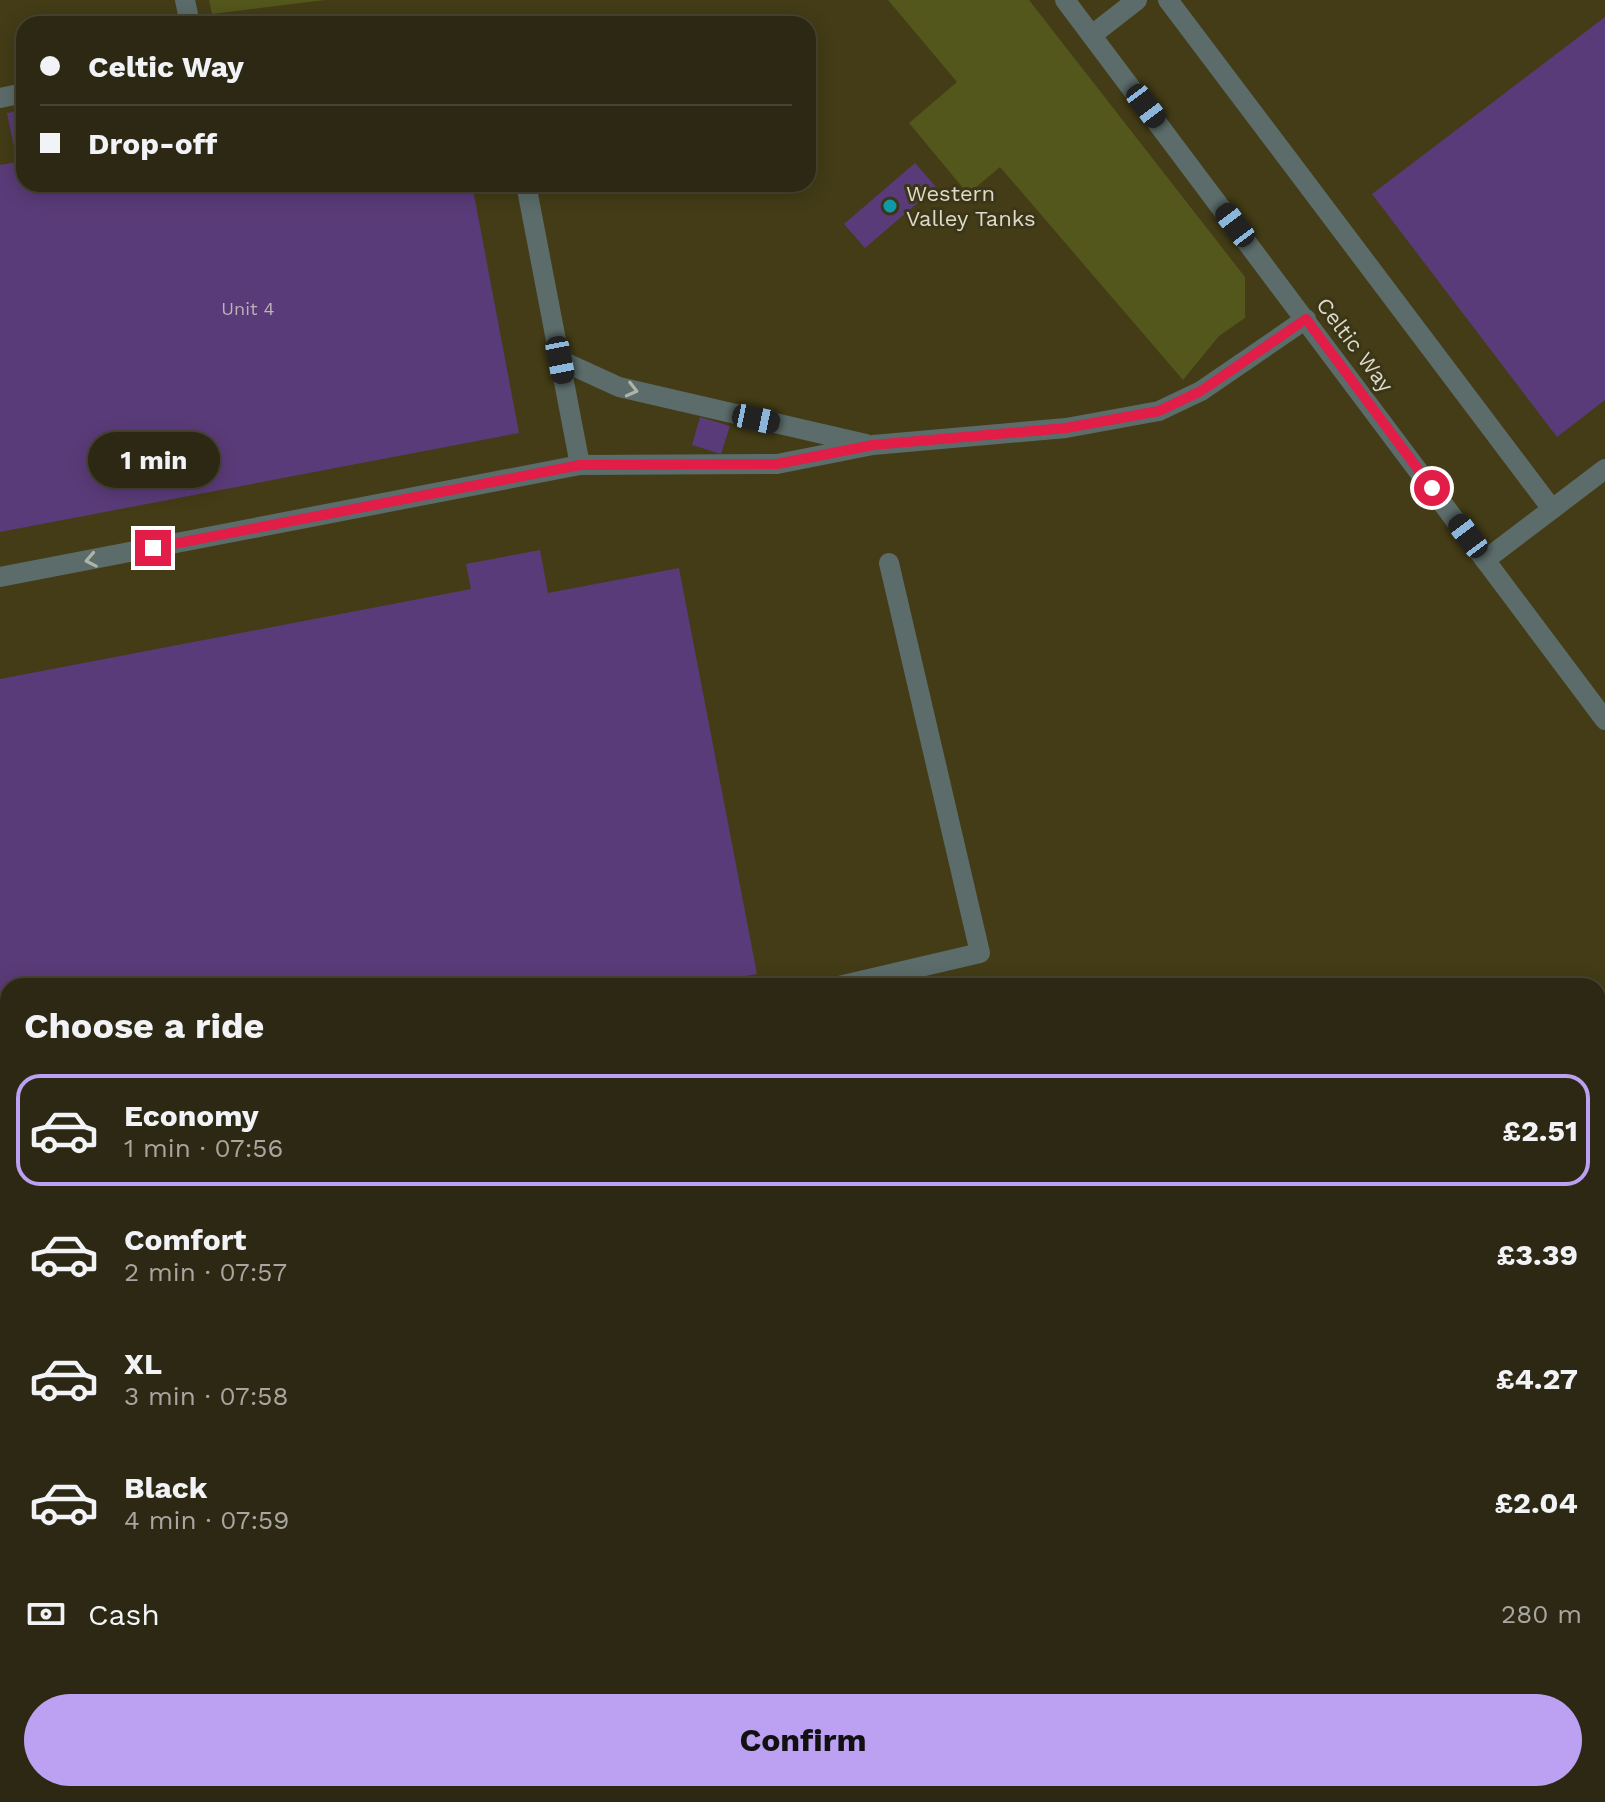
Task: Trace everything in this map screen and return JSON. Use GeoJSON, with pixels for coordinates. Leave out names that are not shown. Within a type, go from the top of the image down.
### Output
{"type":"FeatureCollection","features":[{"type":"Feature","properties":{"kind":"street","name":"Celtic Way"},"geometry":{"type":"LineString","coordinates":[[1065,0],[1605,720]]}},
{"type":"Feature","properties":{"kind":"street"},"geometry":{"type":"LineString","coordinates":[[1092,35],[1137,0]]}},
{"type":"Feature","properties":{"kind":"street"},"geometry":{"type":"LineString","coordinates":[[1168,0],[1552,509]]}},
{"type":"Feature","properties":{"kind":"street"},"geometry":{"type":"LineString","coordinates":[[528,192],[580,465]]}},
{"type":"Feature","properties":{"kind":"street"},"geometry":{"type":"LineString","coordinates":[[0,577],[580,465],[777,464],[873,445],[1066,428],[1159,411],[1201,391],[1306,319]]}},
{"type":"Feature","properties":{"kind":"street"},"geometry":{"type":"LineString","coordinates":[[560,360],[619,387],[873,445]]}},
{"type":"Feature","properties":{"kind":"street"},"geometry":{"type":"LineString","coordinates":[[1485,560],[1605,469]]}},
{"type":"Feature","properties":{"kind":"street"},"geometry":{"type":"LineString","coordinates":[[873,978],[980,953],[889,563]]}},
{"type":"Feature","properties":{"kind":"shaded area"},"geometry":{"type":"Polygon","coordinates":[[[0,0],[1605,0],[1605,978],[0,978],[0,0]]]}},
{"type":"Feature","properties":{"kind":"green space"},"geometry":{"type":"Polygon","coordinates":[[[209,0],[325,0],[212,14],[209,0]]]}},
{"type":"Feature","properties":{"kind":"green space"},"geometry":{"type":"Polygon","coordinates":[[[888,0],[1029,0],[1245,277],[1245,318],[1219,336],[1183,380],[1000,167],[968,194],[909,123],[957,82],[888,0]]]}},
{"type":"Feature","properties":{"kind":"building"},"geometry":{"type":"Polygon","coordinates":[[[1605,17],[1605,400],[1557,437],[1372,194],[1605,17]]]}},
{"type":"Feature","properties":{"kind":"building"},"geometry":{"type":"Polygon","coordinates":[[[16,111],[16,157],[7,113],[16,111]]]}},
{"type":"Feature","properties":{"kind":"building"},"geometry":{"type":"Polygon","coordinates":[[[16,162],[16,192],[474,192],[519,433],[0,532],[0,165],[16,162]]]}},
{"type":"Feature","properties":{"kind":"building","name":"Western Valley Tanks"},"geometry":{"type":"Polygon","coordinates":[[[915,163],[936,187],[865,248],[844,224],[915,163]]]}},
{"type":"Feature","properties":{"kind":"building"},"geometry":{"type":"Polygon","coordinates":[[[700,417],[730,426],[721,454],[692,445],[700,417]]]}},
{"type":"Feature","properties":{"kind":"building"},"geometry":{"type":"Polygon","coordinates":[[[540,550],[548,593],[679,568],[757,974],[735,978],[0,978],[0,679],[471,589],[466,564],[540,550]]]}},
{"type":"Feature","properties":{"kind":"place","name":"Western Valley Tanks"},"geometry":{"type":"Point","coordinates":[890,206]}},
{"type":"Feature","properties":{"kind":"route"},"geometry":{"type":"LineString","coordinates":[[153,548],[580,465],[777,464],[873,445],[1066,428],[1159,411],[1201,391],[1306,319],[1432,488]]}}]}
